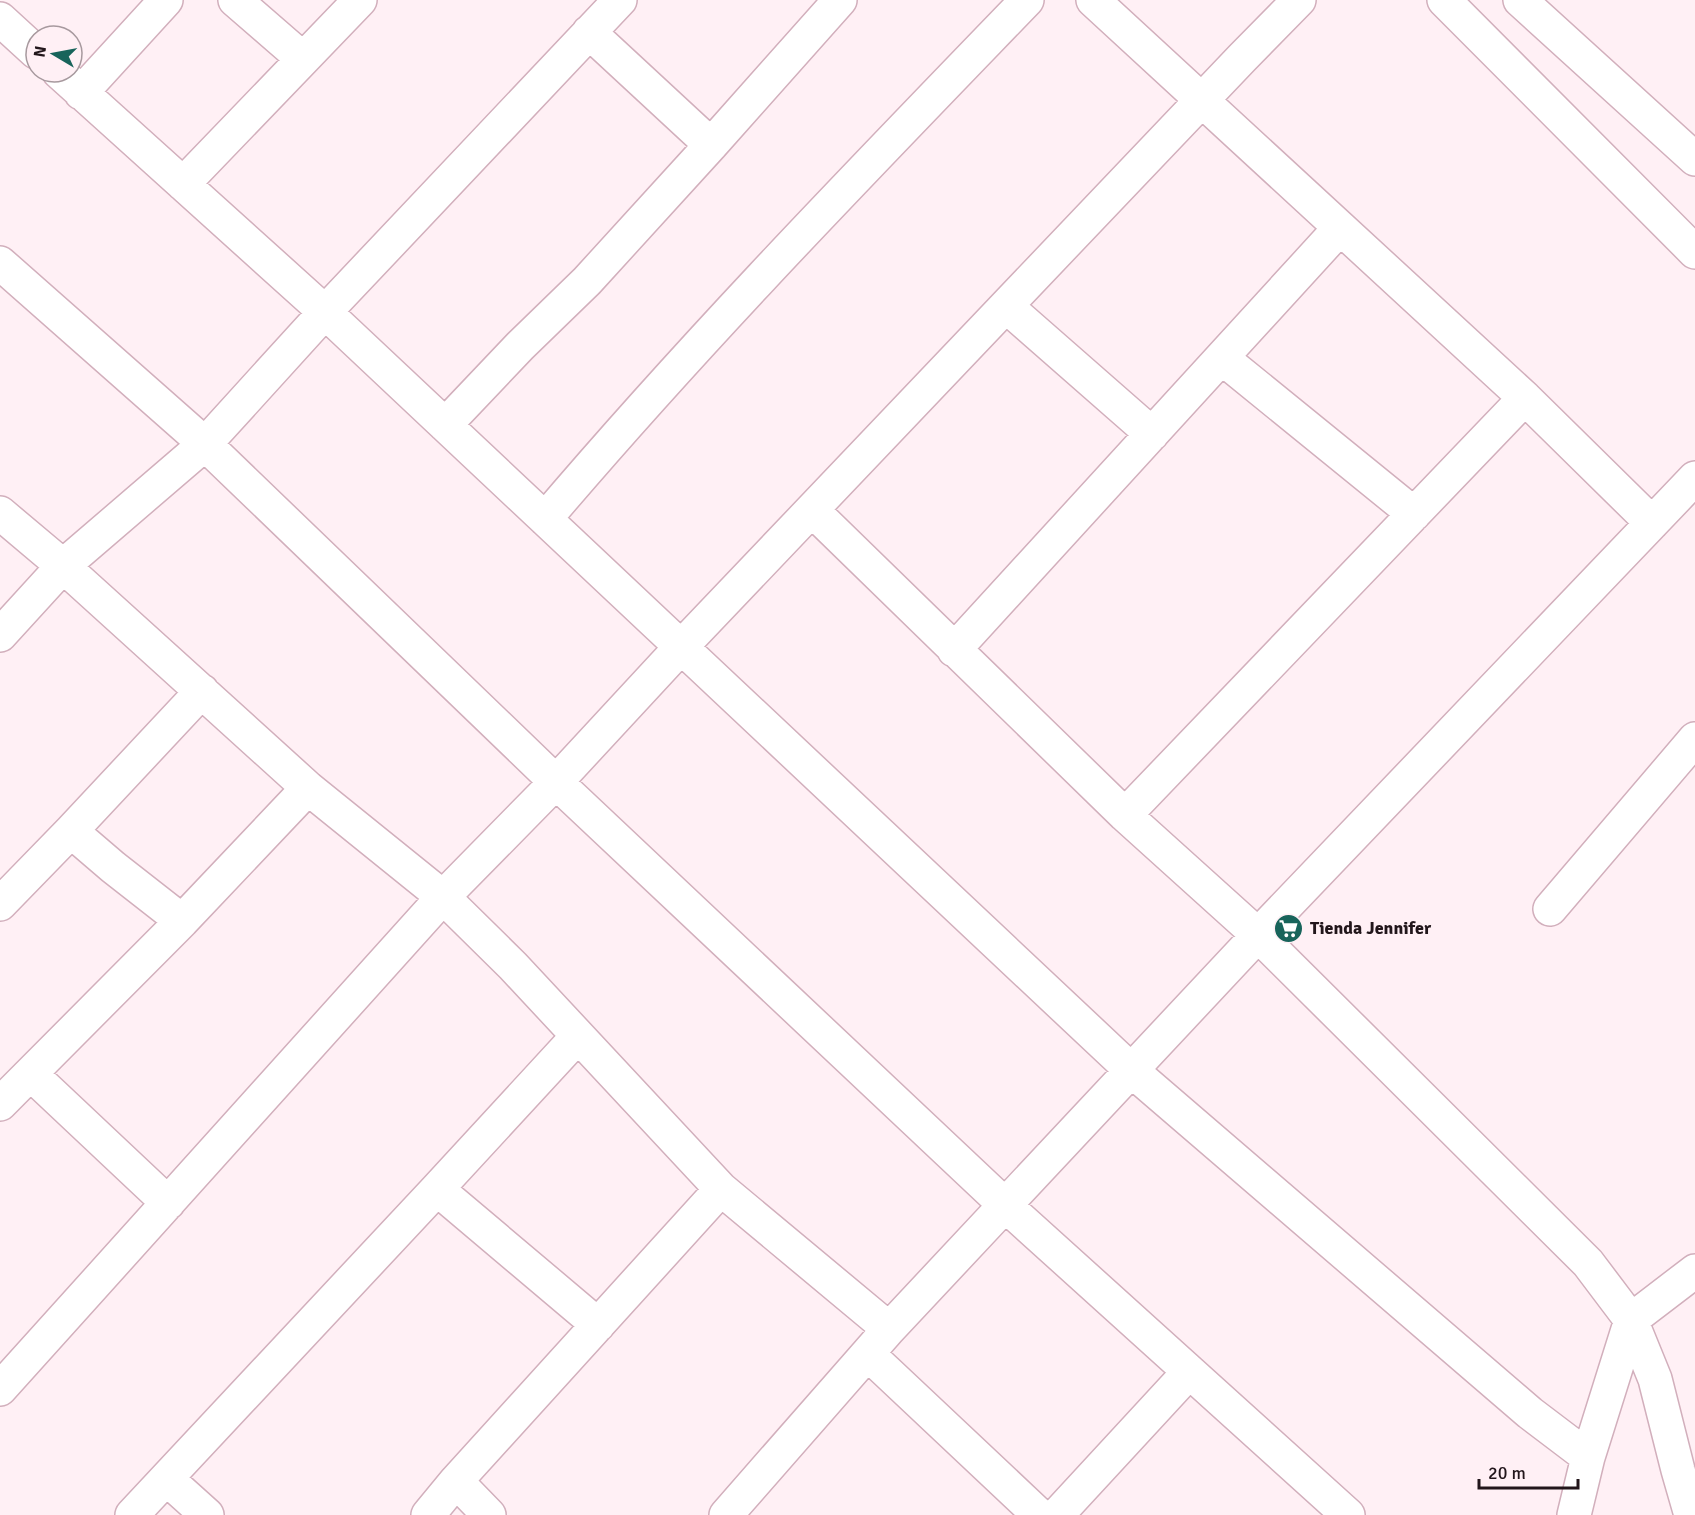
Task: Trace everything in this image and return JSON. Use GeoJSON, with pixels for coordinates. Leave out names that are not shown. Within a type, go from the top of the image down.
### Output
{"type":"FeatureCollection","features":[{"type":"Feature","properties":{"kind":"street"},"geometry":{"type":"LineString","coordinates":[[84,70],[166,0]]}},
{"type":"Feature","properties":{"kind":"street"},"geometry":{"type":"LineString","coordinates":[[235,0],[303,60]]}},
{"type":"Feature","properties":{"kind":"street"},"geometry":{"type":"LineString","coordinates":[[183,184],[360,0]]}},
{"type":"Feature","properties":{"kind":"street"},"geometry":{"type":"LineString","coordinates":[[0,635],[63,566],[205,444],[325,312],[620,0]]}},
{"type":"Feature","properties":{"kind":"street"},"geometry":{"type":"LineString","coordinates":[[445,425],[520,346],[587,281],[840,0]]}},
{"type":"Feature","properties":{"kind":"street"},"geometry":{"type":"LineString","coordinates":[[545,519],[616,436],[799,236],[1027,0]]}},
{"type":"Feature","properties":{"kind":"street"},"geometry":{"type":"LineString","coordinates":[[1093,0],[1525,399],[1652,523]]}},
{"type":"Feature","properties":{"kind":"street"},"geometry":{"type":"LineString","coordinates":[[0,1389],[443,897],[556,782],[681,647],[1299,0]]}},
{"type":"Feature","properties":{"kind":"street"},"geometry":{"type":"LineString","coordinates":[[1444,0],[1695,252]]}},
{"type":"Feature","properties":{"kind":"street"},"geometry":{"type":"LineString","coordinates":[[1520,0],[1695,159]]}},
{"type":"Feature","properties":{"kind":"street"},"geometry":{"type":"LineString","coordinates":[[0,19],[24,41]]}},
{"type":"Feature","properties":{"kind":"street"},"geometry":{"type":"LineString","coordinates":[[589,32],[711,145]]}},
{"type":"Feature","properties":{"kind":"street"},"geometry":{"type":"LineString","coordinates":[[72,84],[325,312],[1131,1070],[1530,1413],[1588,1457]]}},
{"type":"Feature","properties":{"kind":"street"},"geometry":{"type":"LineString","coordinates":[[954,650],[1340,228]]}},
{"type":"Feature","properties":{"kind":"street"},"geometry":{"type":"LineString","coordinates":[[0,263],[205,444],[556,782],[1005,1205],[1348,1515]]}},
{"type":"Feature","properties":{"kind":"street"},"geometry":{"type":"LineString","coordinates":[[1006,306],[1152,434]]}},
{"type":"Feature","properties":{"kind":"street"},"geometry":{"type":"LineString","coordinates":[[1222,358],[1414,514]]}},
{"type":"Feature","properties":{"kind":"street"},"geometry":{"type":"LineString","coordinates":[[1125,815],[1525,399]]}},
{"type":"Feature","properties":{"kind":"street"},"geometry":{"type":"LineString","coordinates":[[730,1514],[889,1329],[1258,935],[1695,478]]}},
{"type":"Feature","properties":{"kind":"street"},"geometry":{"type":"LineString","coordinates":[[812,510],[1125,815],[1258,935],[1588,1263],[1631,1320],[1655,1379],[1691,1515]]}},
{"type":"Feature","properties":{"kind":"street"},"geometry":{"type":"LineString","coordinates":[[0,513],[63,566],[308,788],[443,897],[513,966],[721,1189],[889,1329]]}},
{"type":"Feature","properties":{"kind":"street"},"geometry":{"type":"LineString","coordinates":[[0,904],[202,691]]}},
{"type":"Feature","properties":{"kind":"street"},"geometry":{"type":"LineString","coordinates":[[1550,909],[1695,739]]}},
{"type":"Feature","properties":{"kind":"street"},"geometry":{"type":"LineString","coordinates":[[0,1104],[182,921],[308,788]]}},
{"type":"Feature","properties":{"kind":"street"},"geometry":{"type":"LineString","coordinates":[[71,831],[182,921]]}},
{"type":"Feature","properties":{"kind":"street"},"geometry":{"type":"LineString","coordinates":[[132,1515],[578,1036]]}},
{"type":"Feature","properties":{"kind":"street"},"geometry":{"type":"LineString","coordinates":[[31,1074],[168,1203]]}},
{"type":"Feature","properties":{"kind":"street"},"geometry":{"type":"LineString","coordinates":[[437,1189],[598,1324]]}},
{"type":"Feature","properties":{"kind":"street"},"geometry":{"type":"LineString","coordinates":[[428,1515],[456,1481],[721,1189]]}},
{"type":"Feature","properties":{"kind":"street"},"geometry":{"type":"LineString","coordinates":[[1574,1515],[1588,1457],[1631,1320],[1695,1271]]}},
{"type":"Feature","properties":{"kind":"street"},"geometry":{"type":"LineString","coordinates":[[868,1354],[1039,1515]]}},
{"type":"Feature","properties":{"kind":"street"},"geometry":{"type":"LineString","coordinates":[[1057,1515],[1190,1372]]}},
{"type":"Feature","properties":{"kind":"street"},"geometry":{"type":"LineString","coordinates":[[167,1479],[207,1515]]}},
{"type":"Feature","properties":{"kind":"street"},"geometry":{"type":"LineString","coordinates":[[456,1481],[489,1515]]}},
{"type":"Feature","properties":{"kind":"place","name":"Tienda Jennifer"},"geometry":{"type":"Point","coordinates":[1289,928]}}]}
